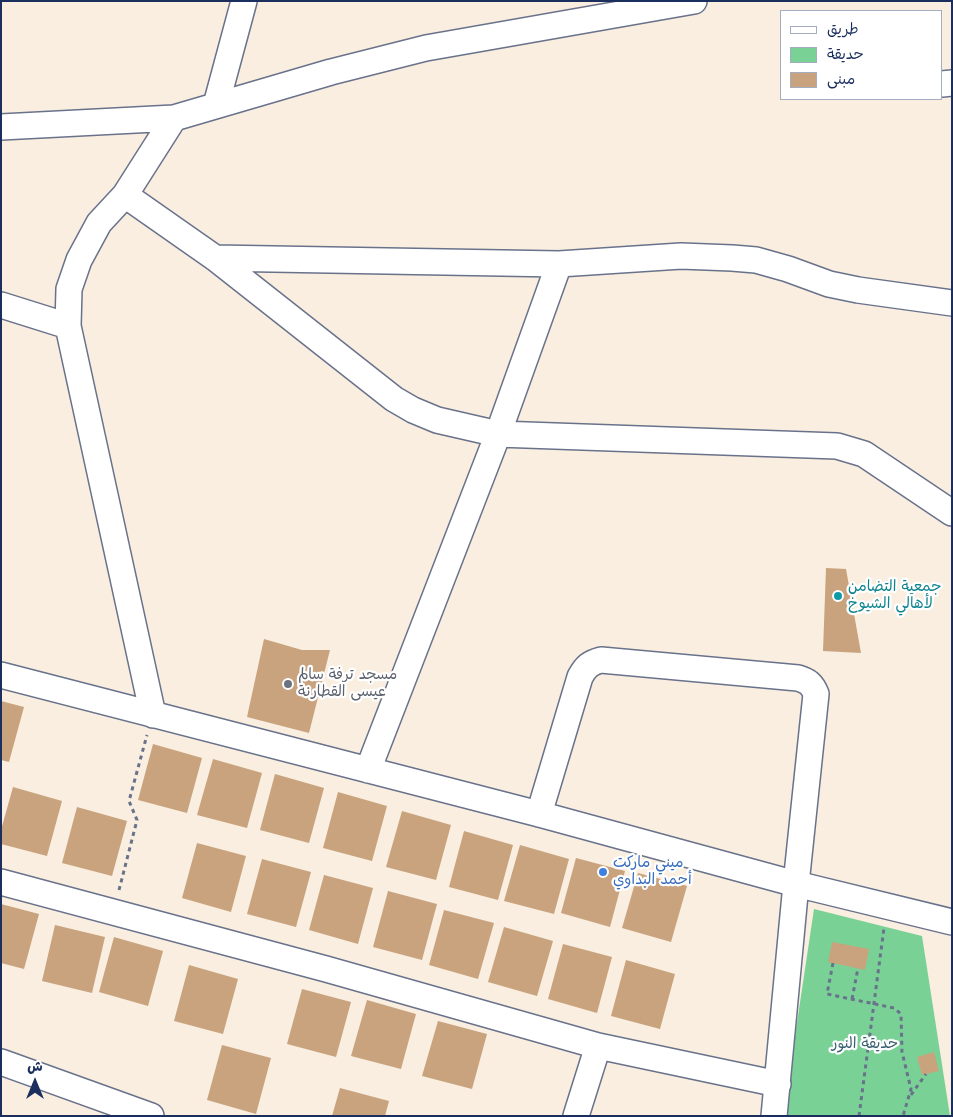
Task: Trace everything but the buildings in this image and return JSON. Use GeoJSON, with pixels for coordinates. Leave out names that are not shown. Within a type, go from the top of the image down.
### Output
{"type":"FeatureCollection","features":[{"type":"Feature","properties":{"kind":"street"},"geometry":{"type":"LineString","coordinates":[[216,105],[244,1]]}},
{"type":"Feature","properties":{"kind":"street"},"geometry":{"type":"LineString","coordinates":[[1,127],[174,118],[331,72],[426,48],[694,1]]}},
{"type":"Feature","properties":{"kind":"street"},"geometry":{"type":"LineString","coordinates":[[153,715],[68,326],[69,289],[79,260],[99,223],[126,195],[174,118]]}},
{"type":"Feature","properties":{"kind":"street"},"geometry":{"type":"LineString","coordinates":[[126,195],[215,258],[394,400],[437,420],[498,434],[837,446],[864,454],[952,513]]}},
{"type":"Feature","properties":{"kind":"street"},"geometry":{"type":"LineString","coordinates":[[215,258],[560,264],[681,256],[756,260],[788,269],[828,284],[952,303]]}},
{"type":"Feature","properties":{"kind":"street"},"geometry":{"type":"LineString","coordinates":[[368,770],[498,434],[560,264]]}},
{"type":"Feature","properties":{"kind":"street"},"geometry":{"type":"LineString","coordinates":[[1,305],[68,326]]}},
{"type":"Feature","properties":{"kind":"street"},"geometry":{"type":"LineString","coordinates":[[539,814],[580,677],[585,667],[591,662],[601,660],[798,678],[806,680],[812,686],[816,694],[774,1116]]}},
{"type":"Feature","properties":{"kind":"street"},"geometry":{"type":"LineString","coordinates":[[1,675],[539,814],[796,884],[952,922]]}},
{"type":"Feature","properties":{"kind":"street"},"geometry":{"type":"LineString","coordinates":[[1,882],[326,969],[598,1046],[778,1084]]}},
{"type":"Feature","properties":{"kind":"street"},"geometry":{"type":"LineString","coordinates":[[576,1116],[598,1046]]}},
{"type":"Feature","properties":{"kind":"street"},"geometry":{"type":"LineString","coordinates":[[1,1062],[121,1110],[151,1116]]}},
{"type":"Feature","properties":{"kind":"path"},"geometry":{"type":"LineString","coordinates":[[114,912],[137,820],[129,801],[153,715]]}},
{"type":"Feature","properties":{"kind":"path"},"geometry":{"type":"LineString","coordinates":[[859,1116],[887,906]]}},
{"type":"Feature","properties":{"kind":"path"},"geometry":{"type":"LineString","coordinates":[[833,963],[827,994],[894,1008],[901,1014],[902,1052],[911,1083],[909,1098],[903,1116]]}},
{"type":"Feature","properties":{"kind":"path"},"geometry":{"type":"LineString","coordinates":[[852,999],[858,968]]}},
{"type":"Feature","properties":{"kind":"path"},"geometry":{"type":"LineString","coordinates":[[909,1098],[926,1074]]}},
{"type":"Feature","properties":{"kind":"green space","name":"حديقة النور"},"geometry":{"type":"Polygon","coordinates":[[[814,909],[922,936],[950,1116],[783,1116],[814,909]]]}},
{"type":"Feature","properties":{"kind":"place","name":"جمعية التضامن لأهالي الشيوخ"},"geometry":{"type":"Point","coordinates":[838,596]}},
{"type":"Feature","properties":{"kind":"place","name":"مسجد ترفة سالم عيسى القطارنة"},"geometry":{"type":"Point","coordinates":[288,684]}},
{"type":"Feature","properties":{"kind":"place","name":"ميني ماركت أحمد البداوي"},"geometry":{"type":"Point","coordinates":[603,872]}}]}
